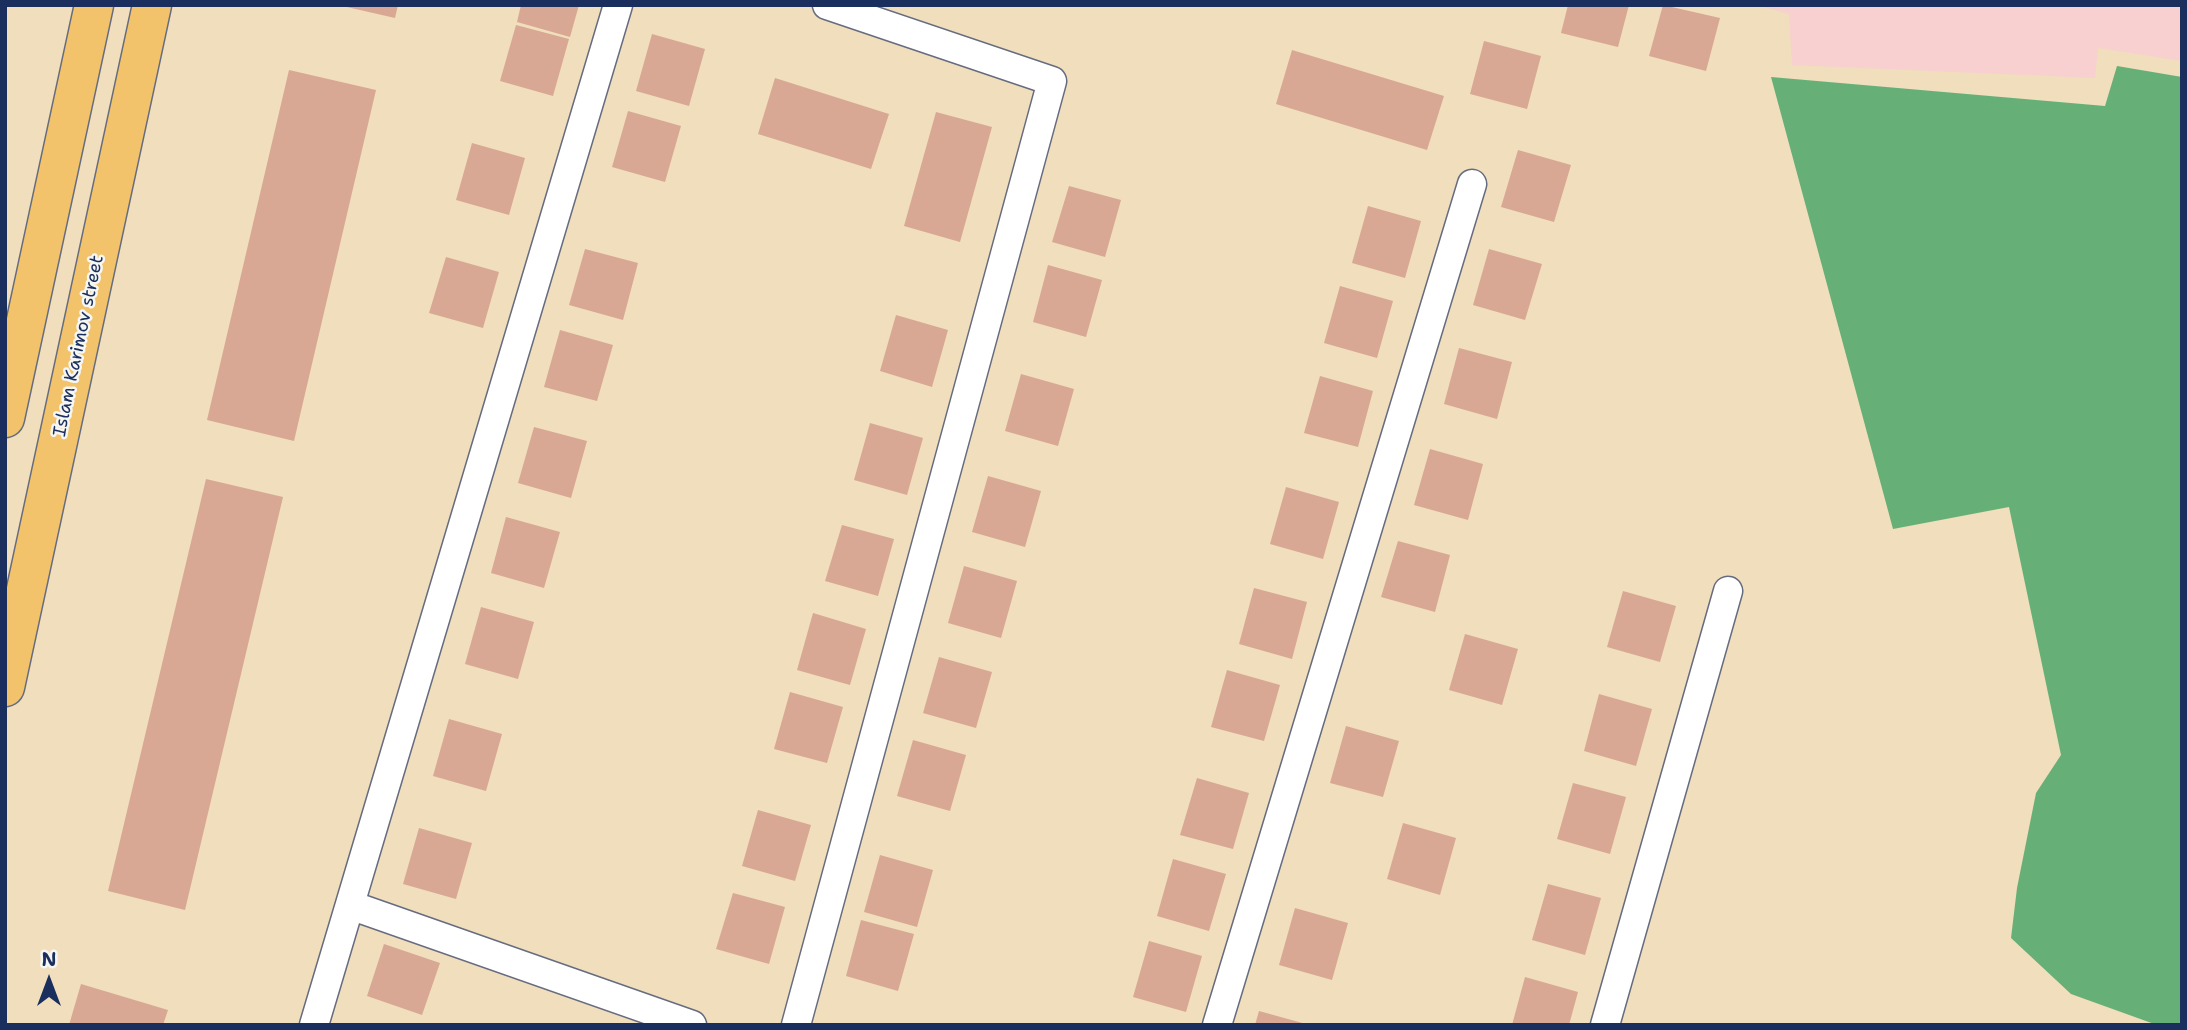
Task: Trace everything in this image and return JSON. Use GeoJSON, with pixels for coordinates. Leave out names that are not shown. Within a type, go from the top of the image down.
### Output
{"type":"FeatureCollection","features":[{"type":"Feature","properties":{"kind":"main road"},"geometry":{"type":"LineString","coordinates":[[5,418],[94,5]]}},
{"type":"Feature","properties":{"kind":"main road","name":"Islam Karimov street"},"geometry":{"type":"LineString","coordinates":[[5,687],[152,5]]}},
{"type":"Feature","properties":{"kind":"street"},"geometry":{"type":"LineString","coordinates":[[314,1025],[618,5]]}},
{"type":"Feature","properties":{"kind":"street"},"geometry":{"type":"LineString","coordinates":[[796,1025],[1052,82],[827,5]]}},
{"type":"Feature","properties":{"kind":"street"},"geometry":{"type":"LineString","coordinates":[[1217,1025],[1472,184]]}},
{"type":"Feature","properties":{"kind":"street"},"geometry":{"type":"LineString","coordinates":[[1605,1025],[1728,591]]}},
{"type":"Feature","properties":{"kind":"street"},"geometry":{"type":"LineString","coordinates":[[350,905],[692,1025]]}},
{"type":"Feature","properties":{"kind":"shaded area"},"geometry":{"type":"Polygon","coordinates":[[[1757,5],[2182,5],[2182,61],[2098,48],[2095,78],[1792,65],[1789,14],[1757,5]]]}},
{"type":"Feature","properties":{"kind":"green space"},"geometry":{"type":"Polygon","coordinates":[[[2117,66],[2182,77],[2182,1025],[2157,1025],[2071,994],[2011,938],[2017,888],[2036,793],[2061,755],[2009,507],[1893,529],[1771,77],[2105,106],[2117,66]]]}},
{"type":"Feature","properties":{"kind":"building"},"geometry":{"type":"Polygon","coordinates":[[[338,5],[398,5],[395,18],[338,5]]]}},
{"type":"Feature","properties":{"kind":"building"},"geometry":{"type":"Polygon","coordinates":[[[521,5],[579,5],[570,37],[517,22],[521,5]]]}},
{"type":"Feature","properties":{"kind":"building"},"geometry":{"type":"Polygon","coordinates":[[[1568,5],[1629,5],[1618,47],[1561,33],[1568,5]]]}},
{"type":"Feature","properties":{"kind":"building"},"geometry":{"type":"Polygon","coordinates":[[[1663,5],[1720,18],[1706,71],[1649,56],[1663,5]]]}},
{"type":"Feature","properties":{"kind":"building"},"geometry":{"type":"Polygon","coordinates":[[[516,25],[569,39],[553,96],[500,81],[516,25]]]}},
{"type":"Feature","properties":{"kind":"building"},"geometry":{"type":"Polygon","coordinates":[[[652,34],[705,49],[689,106],[636,91],[652,34]]]}},
{"type":"Feature","properties":{"kind":"building"},"geometry":{"type":"Polygon","coordinates":[[[1484,41],[1541,56],[1527,109],[1470,94],[1484,41]]]}},
{"type":"Feature","properties":{"kind":"building"},"geometry":{"type":"Polygon","coordinates":[[[1292,50],[1444,96],[1427,150],[1276,104],[1292,50]]]}},
{"type":"Feature","properties":{"kind":"building"},"geometry":{"type":"Polygon","coordinates":[[[289,70],[376,90],[294,441],[207,420],[289,70]]]}},
{"type":"Feature","properties":{"kind":"building"},"geometry":{"type":"Polygon","coordinates":[[[775,78],[889,114],[871,169],[758,134],[775,78]]]}},
{"type":"Feature","properties":{"kind":"building"},"geometry":{"type":"Polygon","coordinates":[[[628,111],[681,126],[665,182],[612,167],[628,111]]]}},
{"type":"Feature","properties":{"kind":"building"},"geometry":{"type":"Polygon","coordinates":[[[936,112],[992,127],[960,242],[904,226],[936,112]]]}},
{"type":"Feature","properties":{"kind":"building"},"geometry":{"type":"Polygon","coordinates":[[[472,143],[525,158],[509,215],[456,200],[472,143]]]}},
{"type":"Feature","properties":{"kind":"building"},"geometry":{"type":"Polygon","coordinates":[[[1518,150],[1571,165],[1554,222],[1501,207],[1518,150]]]}},
{"type":"Feature","properties":{"kind":"building"},"geometry":{"type":"Polygon","coordinates":[[[1069,186],[1121,200],[1105,257],[1052,242],[1069,186]]]}},
{"type":"Feature","properties":{"kind":"building"},"geometry":{"type":"Polygon","coordinates":[[[1368,206],[1421,221],[1405,278],[1352,263],[1368,206]]]}},
{"type":"Feature","properties":{"kind":"building"},"geometry":{"type":"Polygon","coordinates":[[[585,249],[638,263],[623,320],[569,305],[585,249]]]}},
{"type":"Feature","properties":{"kind":"building"},"geometry":{"type":"Polygon","coordinates":[[[1489,249],[1542,264],[1525,320],[1473,305],[1489,249]]]}},
{"type":"Feature","properties":{"kind":"building"},"geometry":{"type":"Polygon","coordinates":[[[446,257],[499,272],[483,328],[429,313],[446,257]]]}},
{"type":"Feature","properties":{"kind":"building"},"geometry":{"type":"Polygon","coordinates":[[[1048,265],[1102,280],[1086,337],[1033,322],[1048,265]]]}},
{"type":"Feature","properties":{"kind":"building"},"geometry":{"type":"Polygon","coordinates":[[[1340,286],[1393,301],[1377,358],[1324,343],[1340,286]]]}},
{"type":"Feature","properties":{"kind":"building"},"geometry":{"type":"Polygon","coordinates":[[[896,315],[948,330],[932,387],[880,371],[896,315]]]}},
{"type":"Feature","properties":{"kind":"building"},"geometry":{"type":"Polygon","coordinates":[[[560,330],[613,345],[597,401],[544,387],[560,330]]]}},
{"type":"Feature","properties":{"kind":"building"},"geometry":{"type":"Polygon","coordinates":[[[1459,348],[1512,362],[1497,419],[1444,404],[1459,348]]]}},
{"type":"Feature","properties":{"kind":"building"},"geometry":{"type":"Polygon","coordinates":[[[1021,374],[1074,389],[1058,446],[1005,431],[1021,374]]]}},
{"type":"Feature","properties":{"kind":"building"},"geometry":{"type":"Polygon","coordinates":[[[1320,376],[1373,391],[1358,447],[1304,433],[1320,376]]]}},
{"type":"Feature","properties":{"kind":"building"},"geometry":{"type":"Polygon","coordinates":[[[870,423],[923,438],[907,495],[854,480],[870,423]]]}},
{"type":"Feature","properties":{"kind":"building"},"geometry":{"type":"Polygon","coordinates":[[[534,427],[587,441],[571,498],[518,483],[534,427]]]}},
{"type":"Feature","properties":{"kind":"building"},"geometry":{"type":"Polygon","coordinates":[[[1430,449],[1483,464],[1468,520],[1414,505],[1430,449]]]}},
{"type":"Feature","properties":{"kind":"building"},"geometry":{"type":"Polygon","coordinates":[[[988,476],[1041,491],[1025,547],[972,532],[988,476]]]}},
{"type":"Feature","properties":{"kind":"building"},"geometry":{"type":"Polygon","coordinates":[[[206,479],[283,497],[185,910],[108,891],[206,479]]]}},
{"type":"Feature","properties":{"kind":"building"},"geometry":{"type":"Polygon","coordinates":[[[1286,487],[1339,502],[1323,559],[1270,544],[1286,487]]]}},
{"type":"Feature","properties":{"kind":"building"},"geometry":{"type":"Polygon","coordinates":[[[506,517],[560,532],[544,588],[491,573],[506,517]]]}},
{"type":"Feature","properties":{"kind":"building"},"geometry":{"type":"Polygon","coordinates":[[[842,525],[894,539],[878,596],[825,581],[842,525]]]}},
{"type":"Feature","properties":{"kind":"building"},"geometry":{"type":"Polygon","coordinates":[[[1398,541],[1450,555],[1435,612],[1381,597],[1398,541]]]}},
{"type":"Feature","properties":{"kind":"building"},"geometry":{"type":"Polygon","coordinates":[[[964,566],[1017,581],[1001,638],[948,623],[964,566]]]}},
{"type":"Feature","properties":{"kind":"building"},"geometry":{"type":"Polygon","coordinates":[[[1254,588],[1307,602],[1292,659],[1239,644],[1254,588]]]}},
{"type":"Feature","properties":{"kind":"building"},"geometry":{"type":"Polygon","coordinates":[[[1623,591],[1676,606],[1660,662],[1607,647],[1623,591]]]}},
{"type":"Feature","properties":{"kind":"building"},"geometry":{"type":"Polygon","coordinates":[[[481,607],[534,622],[518,679],[465,664],[481,607]]]}},
{"type":"Feature","properties":{"kind":"building"},"geometry":{"type":"Polygon","coordinates":[[[813,613],[866,629],[850,685],[797,670],[813,613]]]}},
{"type":"Feature","properties":{"kind":"building"},"geometry":{"type":"Polygon","coordinates":[[[1465,634],[1518,649],[1502,705],[1449,690],[1465,634]]]}},
{"type":"Feature","properties":{"kind":"building"},"geometry":{"type":"Polygon","coordinates":[[[939,657],[992,672],[976,728],[923,713],[939,657]]]}},
{"type":"Feature","properties":{"kind":"building"},"geometry":{"type":"Polygon","coordinates":[[[1227,670],[1280,685],[1264,741],[1211,727],[1227,670]]]}},
{"type":"Feature","properties":{"kind":"building"},"geometry":{"type":"Polygon","coordinates":[[[790,692],[843,707],[827,763],[774,749],[790,692]]]}},
{"type":"Feature","properties":{"kind":"building"},"geometry":{"type":"Polygon","coordinates":[[[1599,694],[1652,709],[1636,766],[1584,751],[1599,694]]]}},
{"type":"Feature","properties":{"kind":"building"},"geometry":{"type":"Polygon","coordinates":[[[449,719],[502,734],[486,791],[433,776],[449,719]]]}},
{"type":"Feature","properties":{"kind":"building"},"geometry":{"type":"Polygon","coordinates":[[[1346,726],[1399,741],[1383,797],[1330,783],[1346,726]]]}},
{"type":"Feature","properties":{"kind":"building"},"geometry":{"type":"Polygon","coordinates":[[[913,740],[966,755],[950,811],[897,796],[913,740]]]}},
{"type":"Feature","properties":{"kind":"building"},"geometry":{"type":"Polygon","coordinates":[[[1197,778],[1249,793],[1233,849],[1180,835],[1197,778]]]}},
{"type":"Feature","properties":{"kind":"building"},"geometry":{"type":"Polygon","coordinates":[[[1573,783],[1626,797],[1610,854],[1557,839],[1573,783]]]}},
{"type":"Feature","properties":{"kind":"building"},"geometry":{"type":"Polygon","coordinates":[[[758,810],[811,825],[795,881],[742,866],[758,810]]]}},
{"type":"Feature","properties":{"kind":"building"},"geometry":{"type":"Polygon","coordinates":[[[1403,823],[1456,838],[1440,895],[1387,879],[1403,823]]]}},
{"type":"Feature","properties":{"kind":"building"},"geometry":{"type":"Polygon","coordinates":[[[419,828],[472,843],[456,899],[403,884],[419,828]]]}},
{"type":"Feature","properties":{"kind":"building"},"geometry":{"type":"Polygon","coordinates":[[[880,855],[933,870],[917,927],[864,912],[880,855]]]}},
{"type":"Feature","properties":{"kind":"building"},"geometry":{"type":"Polygon","coordinates":[[[1173,859],[1226,874],[1209,931],[1157,916],[1173,859]]]}},
{"type":"Feature","properties":{"kind":"building"},"geometry":{"type":"Polygon","coordinates":[[[1548,884],[1601,898],[1585,955],[1532,940],[1548,884]]]}},
{"type":"Feature","properties":{"kind":"building"},"geometry":{"type":"Polygon","coordinates":[[[733,893],[785,907],[769,964],[716,949],[733,893]]]}},
{"type":"Feature","properties":{"kind":"building"},"geometry":{"type":"Polygon","coordinates":[[[1295,908],[1348,923],[1332,980],[1279,965],[1295,908]]]}},
{"type":"Feature","properties":{"kind":"building"},"geometry":{"type":"Polygon","coordinates":[[[861,920],[914,934],[898,991],[846,976],[861,920]]]}},
{"type":"Feature","properties":{"kind":"building"},"geometry":{"type":"Polygon","coordinates":[[[1149,941],[1202,956],[1186,1012],[1133,997],[1149,941]]]}},
{"type":"Feature","properties":{"kind":"building"},"geometry":{"type":"Polygon","coordinates":[[[384,944],[440,963],[422,1015],[367,996],[384,944]]]}},
{"type":"Feature","properties":{"kind":"building"},"geometry":{"type":"Polygon","coordinates":[[[1525,977],[1578,992],[1569,1025],[1512,1025],[1525,977]]]}},
{"type":"Feature","properties":{"kind":"building"},"geometry":{"type":"Polygon","coordinates":[[[81,984],[168,1010],[163,1025],[69,1025],[81,984]]]}},
{"type":"Feature","properties":{"kind":"building"},"geometry":{"type":"Polygon","coordinates":[[[1259,1011],[1306,1024],[1306,1025],[1255,1025],[1259,1011]]]}}]}
